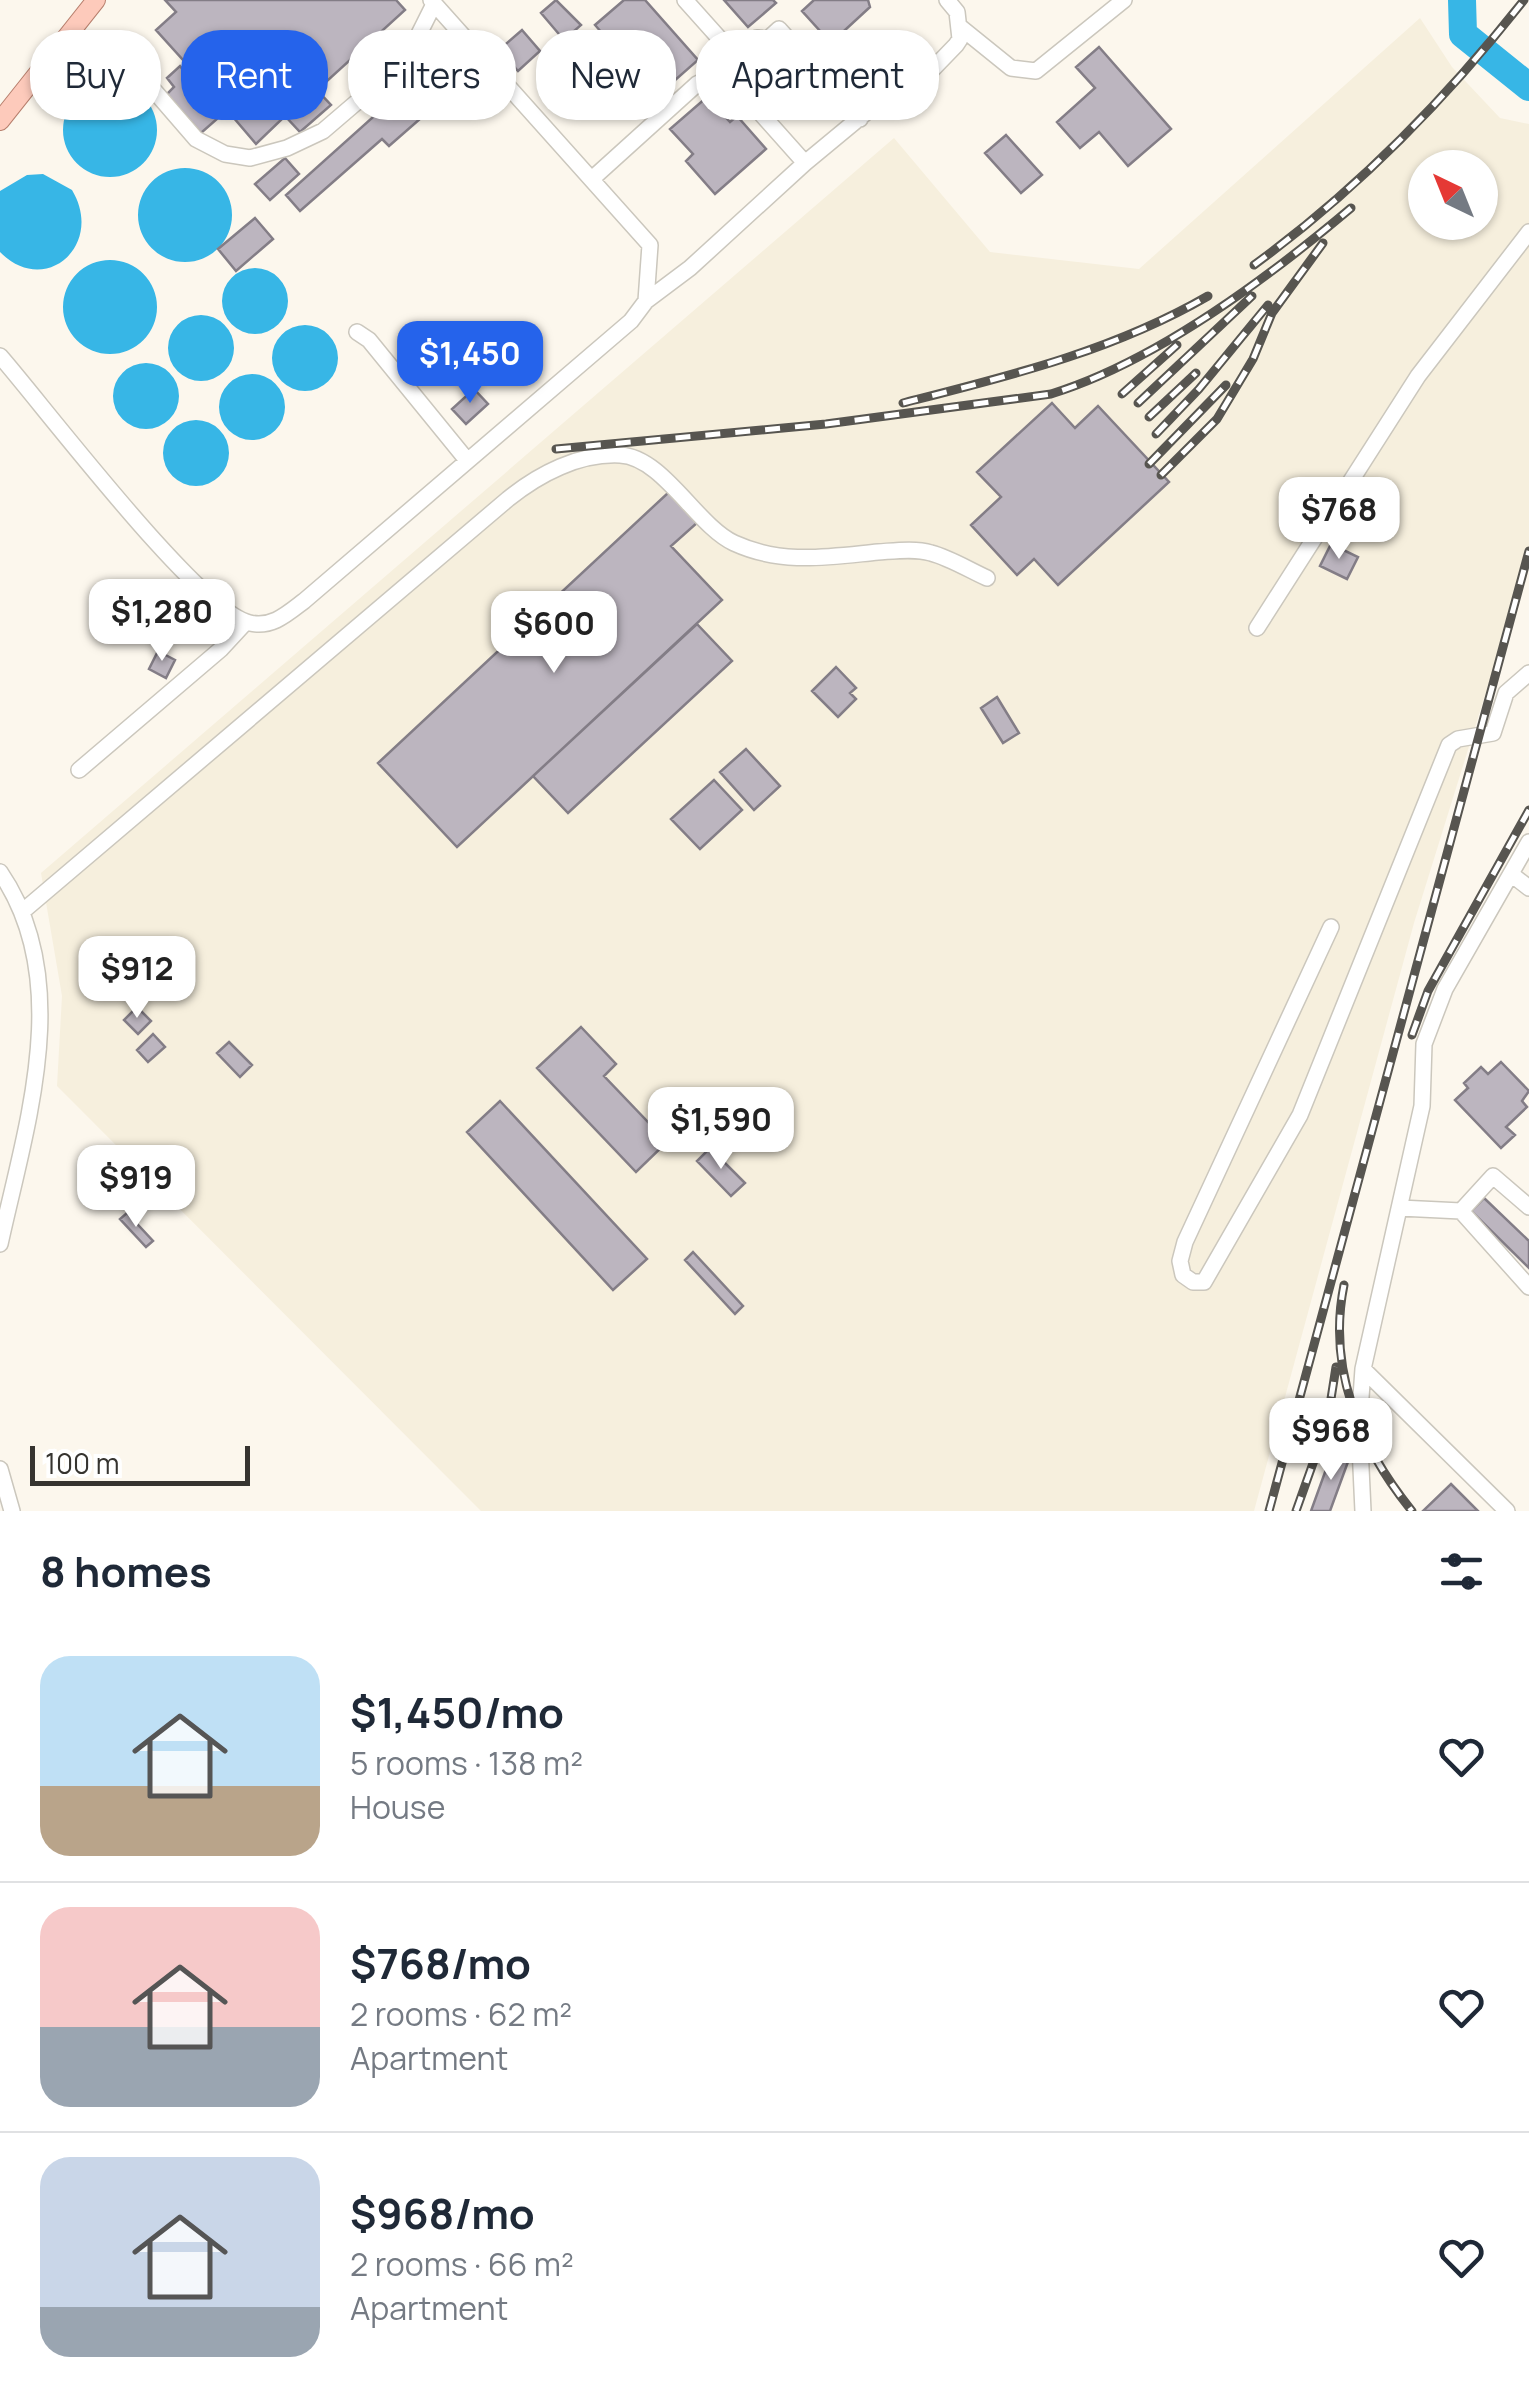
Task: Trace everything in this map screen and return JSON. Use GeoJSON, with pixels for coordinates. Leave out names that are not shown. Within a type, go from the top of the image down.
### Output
{"type":"FeatureCollection","features":[{"type":"Feature","properties":{"kind":"main road"},"geometry":{"type":"LineString","coordinates":[[0,121],[96,0]]}},
{"type":"Feature","properties":{"kind":"street"},"geometry":{"type":"LineString","coordinates":[[685,0],[712,30]]}},
{"type":"Feature","properties":{"kind":"street"},"geometry":{"type":"LineString","coordinates":[[959,26],[1010,68],[1036,72],[1124,0]]}},
{"type":"Feature","properties":{"kind":"street"},"geometry":{"type":"LineString","coordinates":[[161,99],[196,140],[225,154],[250,158],[287,148],[324,130],[406,60],[433,2],[650,245],[646,301]]}},
{"type":"Feature","properties":{"kind":"street"},"geometry":{"type":"LineString","coordinates":[[939,63],[960,39],[955,3]]}},
{"type":"Feature","properties":{"kind":"street"},"geometry":{"type":"LineString","coordinates":[[593,178],[696,86]]}},
{"type":"Feature","properties":{"kind":"street"},"geometry":{"type":"LineString","coordinates":[[766,120],[804,163]]}},
{"type":"Feature","properties":{"kind":"street"},"geometry":{"type":"LineString","coordinates":[[0,356],[188,577],[234,619],[272,624],[631,320],[646,301],[690,268],[804,163],[859,120]]}},
{"type":"Feature","properties":{"kind":"street"},"geometry":{"type":"LineString","coordinates":[[1256,628],[1418,376],[1529,232]]}},
{"type":"Feature","properties":{"kind":"street"},"geometry":{"type":"LineString","coordinates":[[357,332],[368,340],[466,459]]}},
{"type":"Feature","properties":{"kind":"street"},"geometry":{"type":"LineString","coordinates":[[23,911],[508,499],[535,478],[557,468],[621,455],[639,460],[716,532],[772,556],[798,560],[895,550],[930,552],[987,578]]}},
{"type":"Feature","properties":{"kind":"street"},"geometry":{"type":"LineString","coordinates":[[79,770],[222,650],[246,622]]}},
{"type":"Feature","properties":{"kind":"street"},"geometry":{"type":"LineString","coordinates":[[1331,927],[1185,1242],[1180,1261],[1183,1276],[1193,1282],[1204,1282],[1300,1115],[1449,745],[1458,739],[1493,733],[1506,693],[1529,674]]}},
{"type":"Feature","properties":{"kind":"street"},"geometry":{"type":"LineString","coordinates":[[1364,1511],[1359,1425],[1363,1369],[1422,1106],[1424,1044],[1446,990],[1529,842]]}},
{"type":"Feature","properties":{"kind":"street"},"geometry":{"type":"LineString","coordinates":[[0,872],[23,911],[37,964],[39,1031],[33,1084],[0,1244]]}},
{"type":"Feature","properties":{"kind":"street"},"geometry":{"type":"LineString","coordinates":[[1511,874],[1529,888]]}},
{"type":"Feature","properties":{"kind":"street"},"geometry":{"type":"LineString","coordinates":[[1461,1211],[1494,1176],[1529,1207]]}},
{"type":"Feature","properties":{"kind":"street"},"geometry":{"type":"LineString","coordinates":[[1400,1208],[1461,1211],[1529,1288]]}},
{"type":"Feature","properties":{"kind":"street"},"geometry":{"type":"LineString","coordinates":[[1363,1369],[1506,1511]]}},
{"type":"Feature","properties":{"kind":"street"},"geometry":{"type":"LineString","coordinates":[[0,1469],[12,1511]]}},
{"type":"Feature","properties":{"kind":"shaded area"},"geometry":{"type":"Polygon","coordinates":[[[1420,18],[1452,67],[1500,118],[1529,124],[1529,554],[1414,923],[1254,1511],[481,1511],[57,1086],[62,996],[41,873],[894,138],[990,252],[1139,269],[1420,18]]]}},
{"type":"Feature","properties":{"kind":"water"},"geometry":{"type":"Polygon","coordinates":[[[64,120],[156,121],[154,148],[144,164],[128,174],[92,174],[76,164],[66,148],[64,120]]]}},
{"type":"Feature","properties":{"kind":"water"},"geometry":{"type":"Polygon","coordinates":[[[176,168],[194,168],[219,181],[229,197],[229,233],[219,249],[194,262],[176,262],[151,249],[138,224],[138,206],[151,181],[176,168]]]}},
{"type":"Feature","properties":{"kind":"water"},"geometry":{"type":"Polygon","coordinates":[[[43,174],[72,190],[80,210],[81,229],[76,246],[65,259],[51,267],[35,269],[17,265],[0,252],[0,191],[27,175],[43,174]]]}},
{"type":"Feature","properties":{"kind":"water"},"geometry":{"type":"Polygon","coordinates":[[[110,260],[128,263],[144,273],[154,289],[154,325],[144,341],[128,351],[110,354],[92,351],[76,341],[66,325],[63,307],[66,289],[76,273],[92,263],[110,260]]]}},
{"type":"Feature","properties":{"kind":"water"},"geometry":{"type":"Polygon","coordinates":[[[255,268],[279,277],[288,301],[279,325],[255,334],[231,325],[222,301],[231,277],[255,268]]]}},
{"type":"Feature","properties":{"kind":"water"},"geometry":{"type":"Polygon","coordinates":[[[201,315],[225,324],[234,348],[225,372],[201,381],[177,372],[168,348],[177,324],[201,315]]]}},
{"type":"Feature","properties":{"kind":"water"},"geometry":{"type":"Polygon","coordinates":[[[305,325],[329,334],[338,358],[329,382],[305,391],[281,382],[272,358],[281,334],[305,325]]]}},
{"type":"Feature","properties":{"kind":"water"},"geometry":{"type":"Polygon","coordinates":[[[146,363],[170,372],[179,396],[170,420],[146,429],[122,420],[113,396],[122,372],[146,363]]]}},
{"type":"Feature","properties":{"kind":"water"},"geometry":{"type":"Polygon","coordinates":[[[252,374],[276,383],[285,407],[276,431],[252,440],[228,431],[219,407],[228,383],[252,374]]]}},
{"type":"Feature","properties":{"kind":"water"},"geometry":{"type":"Polygon","coordinates":[[[196,420],[220,429],[229,453],[220,477],[196,486],[172,477],[163,453],[172,429],[196,420]]]}},
{"type":"Feature","properties":{"kind":"building"},"geometry":{"type":"Polygon","coordinates":[[[165,0],[396,0],[405,10],[383,30],[348,30],[348,62],[328,80],[328,30],[181,30],[181,58],[161,36],[161,30],[156,30],[176,12],[165,0]]]}},
{"type":"Feature","properties":{"kind":"building"},"geometry":{"type":"Polygon","coordinates":[[[556,0],[581,25],[575,30],[555,30],[541,13],[556,0]]]}},
{"type":"Feature","properties":{"kind":"building"},"geometry":{"type":"Polygon","coordinates":[[[624,0],[645,0],[672,30],[599,30],[595,25],[624,0]]]}},
{"type":"Feature","properties":{"kind":"building"},"geometry":{"type":"Polygon","coordinates":[[[724,0],[773,0],[776,3],[748,27],[724,0]]]}},
{"type":"Feature","properties":{"kind":"building"},"geometry":{"type":"Polygon","coordinates":[[[814,0],[868,0],[870,7],[845,30],[819,30],[802,11],[814,0]]]}},
{"type":"Feature","properties":{"kind":"building"},"geometry":{"type":"Polygon","coordinates":[[[522,30],[536,46],[536,55],[518,71],[516,69],[516,35],[522,30]]]}},
{"type":"Feature","properties":{"kind":"building"},"geometry":{"type":"Polygon","coordinates":[[[676,35],[696,58],[676,79],[676,35]]]}},
{"type":"Feature","properties":{"kind":"building"},"geometry":{"type":"Polygon","coordinates":[[[1099,47],[1171,129],[1128,166],[1099,132],[1080,148],[1057,122],[1095,88],[1076,67],[1099,47]]]}},
{"type":"Feature","properties":{"kind":"building"},"geometry":{"type":"Polygon","coordinates":[[[180,66],[181,110],[167,94],[174,87],[167,78],[180,66]]]}},
{"type":"Feature","properties":{"kind":"building"},"geometry":{"type":"Polygon","coordinates":[[[696,107],[696,120],[741,120],[766,149],[715,194],[686,161],[693,154],[670,129],[696,107]]]}},
{"type":"Feature","properties":{"kind":"building"},"geometry":{"type":"Polygon","coordinates":[[[190,120],[216,120],[201,133],[190,120]]]}},
{"type":"Feature","properties":{"kind":"building"},"geometry":{"type":"Polygon","coordinates":[[[236,120],[281,120],[256,144],[236,120]]]}},
{"type":"Feature","properties":{"kind":"building"},"geometry":{"type":"Polygon","coordinates":[[[289,120],[314,120],[300,132],[289,120]]]}},
{"type":"Feature","properties":{"kind":"building"},"geometry":{"type":"Polygon","coordinates":[[[370,120],[419,120],[389,146],[382,139],[300,211],[286,195],[370,120]]]}},
{"type":"Feature","properties":{"kind":"building"},"geometry":{"type":"Polygon","coordinates":[[[1006,135],[1042,175],[1021,193],[985,153],[1006,135]]]}},
{"type":"Feature","properties":{"kind":"building"},"geometry":{"type":"Polygon","coordinates":[[[285,158],[299,174],[270,200],[255,184],[285,158]]]}},
{"type":"Feature","properties":{"kind":"building"},"geometry":{"type":"Polygon","coordinates":[[[255,218],[273,239],[236,271],[218,249],[255,218]]]}},
{"type":"Feature","properties":{"kind":"building"},"geometry":{"type":"Polygon","coordinates":[[[474,389],[488,404],[466,424],[452,409],[474,389]]]}},
{"type":"Feature","properties":{"kind":"building"},"geometry":{"type":"Polygon","coordinates":[[[1052,403],[1075,428],[1098,406],[1169,482],[1058,585],[1034,559],[1017,575],[971,525],[1001,497],[977,472],[1052,403]]]}},
{"type":"Feature","properties":{"kind":"building"},"geometry":{"type":"Polygon","coordinates":[[[669,492],[698,522],[671,546],[722,600],[457,847],[378,763],[669,492]]]}},
{"type":"Feature","properties":{"kind":"building"},"geometry":{"type":"Polygon","coordinates":[[[1331,544],[1358,557],[1347,579],[1320,566],[1331,544]]]}},
{"type":"Feature","properties":{"kind":"building"},"geometry":{"type":"Polygon","coordinates":[[[697,624],[732,661],[568,813],[533,776],[697,624]]]}},
{"type":"Feature","properties":{"kind":"building"},"geometry":{"type":"Polygon","coordinates":[[[158,651],[175,660],[166,678],[149,669],[158,651]]]}},
{"type":"Feature","properties":{"kind":"building"},"geometry":{"type":"Polygon","coordinates":[[[836,667],[856,688],[850,693],[856,699],[838,717],[812,691],[836,667]]]}},
{"type":"Feature","properties":{"kind":"building"},"geometry":{"type":"Polygon","coordinates":[[[997,697],[1019,733],[1003,743],[981,708],[997,697]]]}},
{"type":"Feature","properties":{"kind":"building"},"geometry":{"type":"Polygon","coordinates":[[[746,749],[780,786],[754,810],[720,772],[746,749]]]}},
{"type":"Feature","properties":{"kind":"building"},"geometry":{"type":"Polygon","coordinates":[[[714,780],[742,810],[700,849],[671,819],[714,780]]]}},
{"type":"Feature","properties":{"kind":"building"},"geometry":{"type":"Polygon","coordinates":[[[137,1007],[151,1021],[138,1034],[124,1020],[137,1007]]]}},
{"type":"Feature","properties":{"kind":"building"},"geometry":{"type":"Polygon","coordinates":[[[581,1027],[616,1064],[604,1076],[667,1142],[636,1172],[537,1068],[581,1027]]]}},
{"type":"Feature","properties":{"kind":"building"},"geometry":{"type":"Polygon","coordinates":[[[153,1034],[165,1047],[148,1062],[137,1050],[153,1034]]]}},
{"type":"Feature","properties":{"kind":"building"},"geometry":{"type":"Polygon","coordinates":[[[229,1042],[252,1065],[240,1077],[217,1053],[229,1042]]]}},
{"type":"Feature","properties":{"kind":"building"},"geometry":{"type":"Polygon","coordinates":[[[1501,1062],[1529,1091],[1522,1101],[1527,1107],[1506,1127],[1515,1135],[1501,1148],[1455,1100],[1468,1088],[1464,1083],[1481,1067],[1488,1074],[1501,1062]]]}},
{"type":"Feature","properties":{"kind":"building"},"geometry":{"type":"Polygon","coordinates":[[[500,1101],[647,1259],[613,1290],[467,1132],[500,1101]]]}},
{"type":"Feature","properties":{"kind":"building"},"geometry":{"type":"Polygon","coordinates":[[[668,1111],[682,1126],[675,1134],[660,1119],[668,1111]]]}},
{"type":"Feature","properties":{"kind":"building"},"geometry":{"type":"Polygon","coordinates":[[[710,1148],[745,1183],[731,1196],[697,1161],[710,1148]]]}},
{"type":"Feature","properties":{"kind":"building"},"geometry":{"type":"Polygon","coordinates":[[[1484,1198],[1529,1241],[1529,1268],[1471,1211],[1484,1198]]]}},
{"type":"Feature","properties":{"kind":"building"},"geometry":{"type":"Polygon","coordinates":[[[127,1213],[153,1241],[146,1247],[120,1219],[127,1213]]]}},
{"type":"Feature","properties":{"kind":"building"},"geometry":{"type":"Polygon","coordinates":[[[693,1252],[743,1306],[735,1314],[685,1260],[693,1252]]]}},
{"type":"Feature","properties":{"kind":"building"},"geometry":{"type":"Polygon","coordinates":[[[1333,1450],[1349,1459],[1330,1511],[1311,1511],[1333,1450]]]}},
{"type":"Feature","properties":{"kind":"building"},"geometry":{"type":"Polygon","coordinates":[[[1451,1484],[1478,1511],[1423,1511],[1451,1484]]]}},
{"type":"Feature","properties":{"kind":"waterway"},"geometry":{"type":"LineString","coordinates":[[1462,0],[1463,34],[1529,87]]}},
{"type":"Feature","properties":{"kind":"railway"},"geometry":{"type":"LineString","coordinates":[[1254,265],[1329,206],[1398,142],[1524,0]]}},
{"type":"Feature","properties":{"kind":"railway"},"geometry":{"type":"LineString","coordinates":[[556,449],[826,424],[1051,394],[1090,380],[1170,340],[1247,289],[1351,208]]}},
{"type":"Feature","properties":{"kind":"railway"},"geometry":{"type":"LineString","coordinates":[[1161,475],[1217,419],[1253,359],[1272,313],[1323,243]]}},
{"type":"Feature","properties":{"kind":"railway"},"geometry":{"type":"LineString","coordinates":[[903,403],[1098,347],[1208,296]]}},
{"type":"Feature","properties":{"kind":"railway"},"geometry":{"type":"LineString","coordinates":[[1138,403],[1252,296]]}},
{"type":"Feature","properties":{"kind":"railway"},"geometry":{"type":"LineString","coordinates":[[1156,434],[1268,305]]}},
{"type":"Feature","properties":{"kind":"railway"},"geometry":{"type":"LineString","coordinates":[[1122,394],[1177,345]]}},
{"type":"Feature","properties":{"kind":"railway"},"geometry":{"type":"LineString","coordinates":[[1149,417],[1196,373]]}},
{"type":"Feature","properties":{"kind":"railway"},"geometry":{"type":"LineString","coordinates":[[1149,464],[1226,385]]}},
{"type":"Feature","properties":{"kind":"railway"},"geometry":{"type":"LineString","coordinates":[[1269,1511],[1529,551]]}},
{"type":"Feature","properties":{"kind":"railway"},"geometry":{"type":"LineString","coordinates":[[1412,1035],[1428,991],[1529,810]]}},
{"type":"Feature","properties":{"kind":"railway"},"geometry":{"type":"LineString","coordinates":[[1344,1285],[1340,1347],[1352,1405],[1377,1460],[1412,1511]]}},
{"type":"Feature","properties":{"kind":"railway"},"geometry":{"type":"LineString","coordinates":[[1296,1511],[1327,1424],[1336,1367]]}}]}
